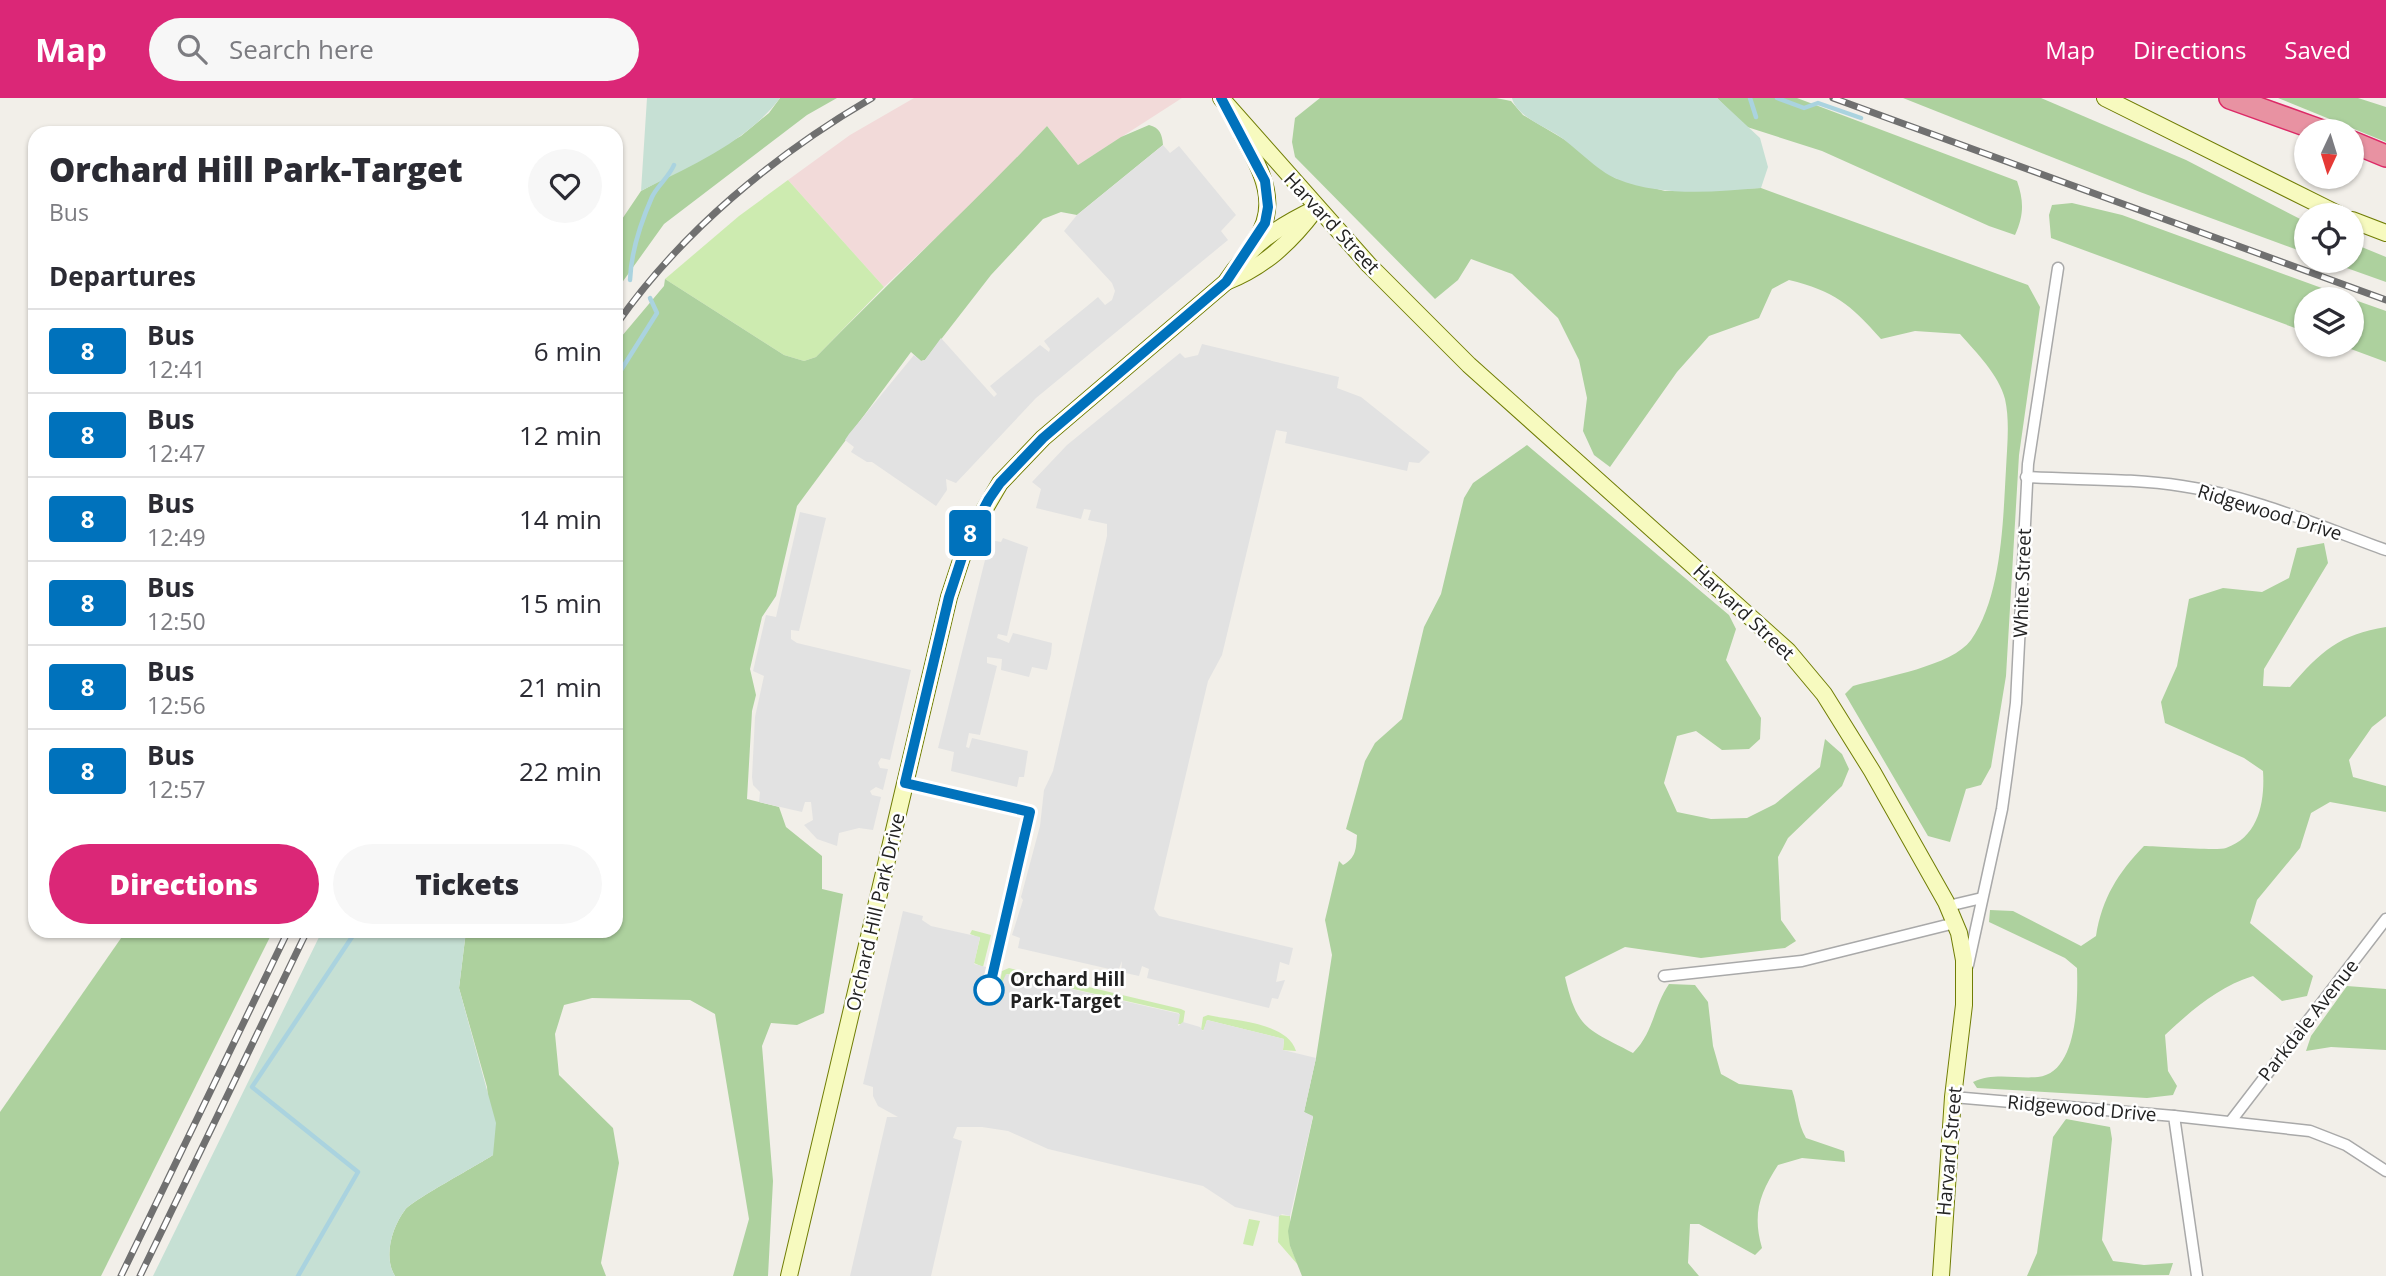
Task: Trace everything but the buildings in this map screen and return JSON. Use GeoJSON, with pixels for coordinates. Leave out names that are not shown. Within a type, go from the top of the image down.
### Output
{"type":"FeatureCollection","features":[{"type":"Feature","properties":{"kind":"highway"},"geometry":{"type":"LineString","coordinates":[[2230,98],[2294,121]]}},
{"type":"Feature","properties":{"kind":"highway"},"geometry":{"type":"LineString","coordinates":[[2364,147],[2386,156]]}},
{"type":"Feature","properties":{"kind":"main road"},"geometry":{"type":"LineString","coordinates":[[2105,98],[2316,203]]}},
{"type":"Feature","properties":{"kind":"main road"},"geometry":{"type":"LineString","coordinates":[[1224,101],[1258,164],[1268,198],[1265,223],[1241,259]]}},
{"type":"Feature","properties":{"kind":"main road","name":"Harvard Street"},"geometry":{"type":"LineString","coordinates":[[1224,101],[1317,208],[1469,365],[1728,594],[1802,666],[1876,778],[1948,906],[1962,949],[1964,982],[1941,1243],[1941,1276]]}},
{"type":"Feature","properties":{"kind":"main road","name":"Orchard Hill Park Drive"},"geometry":{"type":"LineString","coordinates":[[789,1276],[949,597],[969,536],[1000,483],[1043,438],[1226,282],[1241,259],[1280,225],[1317,208]]}},
{"type":"Feature","properties":{"kind":"main road","name":"Orchard Hill Park Drive"},"geometry":{"type":"LineString","coordinates":[[1226,282],[1255,271],[1293,239],[1317,208]]}},
{"type":"Feature","properties":{"kind":"main road"},"geometry":{"type":"LineString","coordinates":[[2364,225],[2386,233]]}},
{"type":"Feature","properties":{"kind":"street","name":"White Street"},"geometry":{"type":"LineString","coordinates":[[1964,982],[2002,809],[2016,703],[2026,477],[2058,268]]}},
{"type":"Feature","properties":{"kind":"street","name":"Ridgewood Drive"},"geometry":{"type":"LineString","coordinates":[[2026,477],[2158,483],[2210,491],[2260,505],[2386,550]]}},
{"type":"Feature","properties":{"kind":"street"},"geometry":{"type":"LineString","coordinates":[[1948,906],[1982,898]]}},
{"type":"Feature","properties":{"kind":"street","name":"Parkdale Avenue"},"geometry":{"type":"LineString","coordinates":[[2231,1121],[2386,919]]}},
{"type":"Feature","properties":{"kind":"street"},"geometry":{"type":"LineString","coordinates":[[1664,975],[1801,961],[1955,923]]}},
{"type":"Feature","properties":{"kind":"street","name":"Ridgewood Drive"},"geometry":{"type":"LineString","coordinates":[[1953,1097],[2175,1116],[2197,1276]]}},
{"type":"Feature","properties":{"kind":"street"},"geometry":{"type":"LineString","coordinates":[[2175,1116],[2300,1129],[2329,1136],[2386,1171]]}},
{"type":"Feature","properties":{"kind":"shaded area"},"geometry":{"type":"Polygon","coordinates":[[[914,98],[1182,98],[1078,165],[1047,126],[978,198],[884,287],[788,180],[850,135],[914,98]]]}},
{"type":"Feature","properties":{"kind":"shaded area"},"geometry":{"type":"Polygon","coordinates":[[[1163,145],[1170,153],[1179,146],[1236,215],[1221,231],[1228,240],[1036,398],[956,483],[946,479],[947,490],[936,506],[872,462],[867,462],[851,452],[854,447],[845,440],[849,434],[914,355],[921,361],[925,360],[941,338],[994,397],[997,394],[990,386],[1040,345],[1049,352],[1050,349],[1044,341],[1098,297],[1105,305],[1112,300],[1115,291],[1112,283],[1064,231],[1077,215],[1163,145]]]}},
{"type":"Feature","properties":{"kind":"shaded area"},"geometry":{"type":"Polygon","coordinates":[[[1202,344],[1339,377],[1337,388],[1361,397],[1430,452],[1419,463],[1409,462],[1407,471],[1285,443],[1287,432],[1276,430],[1222,655],[1208,681],[1154,909],[1159,916],[1293,948],[1289,965],[1280,962],[1276,982],[1285,980],[1278,999],[1272,998],[1269,1008],[1147,978],[1149,969],[1142,966],[1139,976],[1121,972],[1122,961],[1118,971],[1018,948],[1020,938],[1012,935],[1023,900],[1021,897],[1040,826],[1044,790],[1053,771],[1107,536],[1107,524],[1088,520],[1091,510],[1084,509],[1081,519],[1036,508],[1041,489],[1032,482],[1067,445],[1180,353],[1185,358],[1198,355],[1202,344]]]}},
{"type":"Feature","properties":{"kind":"shaded area"},"geometry":{"type":"Polygon","coordinates":[[[800,512],[826,518],[799,631],[791,630],[791,639],[797,643],[911,670],[890,760],[881,758],[878,763],[880,768],[888,769],[883,790],[876,787],[870,791],[872,795],[881,797],[873,830],[859,828],[839,833],[837,846],[817,839],[804,825],[813,820],[811,802],[805,802],[802,812],[759,802],[760,792],[753,785],[752,777],[755,717],[764,676],[753,671],[766,615],[776,617],[800,512]]]}},
{"type":"Feature","properties":{"kind":"shaded area"},"geometry":{"type":"Polygon","coordinates":[[[1003,538],[1028,547],[1007,636],[998,634],[997,638],[1009,643],[1013,633],[1052,643],[1051,654],[1047,670],[1032,667],[1029,677],[1001,670],[1002,659],[987,657],[987,663],[997,666],[980,735],[969,733],[966,747],[969,748],[972,738],[1028,751],[1024,777],[1019,777],[1017,787],[951,771],[954,752],[938,748],[990,540],[1001,542],[1003,538]]]}},
{"type":"Feature","properties":{"kind":"shaded area"},"geometry":{"type":"Polygon","coordinates":[[[903,911],[923,916],[922,920],[931,926],[980,937],[974,964],[1002,971],[999,981],[1002,983],[1006,974],[1180,1014],[1178,1026],[1183,1022],[1200,1027],[1203,1031],[1207,1020],[1284,1039],[1283,1050],[1316,1058],[1304,1112],[1313,1116],[1290,1216],[1282,1214],[1278,1217],[1235,1207],[1203,1186],[1048,1149],[1008,1131],[957,1127],[953,1138],[962,1141],[931,1276],[850,1276],[887,1117],[898,1117],[878,1106],[873,1096],[873,1087],[863,1084],[903,911]]]}},
{"type":"Feature","properties":{"kind":"green space"},"geometry":{"type":"Polygon","coordinates":[[[647,98],[780,98],[767,114],[734,140],[641,191],[647,98]]]}},
{"type":"Feature","properties":{"kind":"green space"},"geometry":{"type":"Polygon","coordinates":[[[780,98],[837,98],[807,115],[664,224],[623,281],[623,218],[641,191],[741,136],[769,113],[780,98]]]}},
{"type":"Feature","properties":{"kind":"green space"},"geometry":{"type":"Polygon","coordinates":[[[1320,98],[1496,98],[1511,101],[1523,115],[1572,144],[1615,178],[1665,191],[1761,188],[2028,285],[2040,307],[2019,455],[2006,676],[1991,767],[1981,785],[1966,789],[1950,842],[1928,836],[1845,694],[1853,686],[1933,664],[1962,649],[1971,640],[1989,602],[1999,557],[2004,511],[2008,425],[2002,390],[1980,356],[1960,334],[1915,331],[1881,339],[1840,300],[1818,289],[1789,280],[1772,289],[1759,318],[1709,336],[1677,372],[1610,467],[1594,455],[1583,431],[1587,398],[1579,360],[1558,318],[1512,274],[1471,259],[1458,280],[1435,299],[1295,157],[1292,142],[1295,118],[1320,98]]]}},
{"type":"Feature","properties":{"kind":"green space"},"geometry":{"type":"Polygon","coordinates":[[[1512,98],[1717,98],[1760,138],[1768,167],[1761,188],[1688,192],[1634,185],[1602,170],[1556,134],[1530,119],[1518,110],[1512,98]]]}},
{"type":"Feature","properties":{"kind":"green space"},"geometry":{"type":"Polygon","coordinates":[[[1717,98],[1797,98],[2017,181],[2022,208],[2015,235],[1989,226],[1822,151],[1744,126],[1717,98]]]}},
{"type":"Feature","properties":{"kind":"green space"},"geometry":{"type":"Polygon","coordinates":[[[1903,98],[2041,98],[2186,160],[2294,216],[2294,249],[2140,192],[1903,98]]]}},
{"type":"Feature","properties":{"kind":"green space"},"geometry":{"type":"Polygon","coordinates":[[[2278,98],[2358,98],[2386,107],[2386,142],[2364,133],[2364,119],[2330,119],[2278,98]]]}},
{"type":"Feature","properties":{"kind":"green space"},"geometry":{"type":"Polygon","coordinates":[[[1149,125],[1160,132],[1163,145],[1077,215],[1061,212],[1043,219],[991,275],[925,360],[921,361],[911,352],[797,506],[776,596],[762,617],[750,669],[756,695],[752,711],[747,799],[779,807],[786,827],[822,856],[822,889],[843,894],[824,1013],[797,1025],[771,1023],[762,1046],[773,1181],[768,1276],[733,1276],[749,1219],[715,1014],[690,1000],[592,998],[564,1005],[555,1034],[559,1075],[613,1128],[619,1163],[601,1263],[606,1276],[395,1276],[389,1251],[396,1225],[405,1210],[493,1155],[487,1087],[459,988],[465,938],[623,938],[623,335],[664,286],[665,279],[784,355],[804,361],[816,357],[1047,126],[1078,165],[1121,137],[1149,125]]]}},
{"type":"Feature","properties":{"kind":"green space"},"geometry":{"type":"Polygon","coordinates":[[[788,180],[884,287],[816,357],[804,361],[784,355],[665,279],[739,216],[788,180]]]}},
{"type":"Feature","properties":{"kind":"green space"},"geometry":{"type":"Polygon","coordinates":[[[2072,203],[2122,215],[2319,287],[2294,287],[2294,328],[2051,238],[2049,215],[2052,205],[2072,203]]]}},
{"type":"Feature","properties":{"kind":"green space"},"geometry":{"type":"Polygon","coordinates":[[[2364,248],[2386,257],[2386,282],[2361,273],[2364,273],[2364,248]]]}},
{"type":"Feature","properties":{"kind":"green space"},"geometry":{"type":"Polygon","coordinates":[[[2364,303],[2386,311],[2386,362],[2364,354],[2364,303]]]}},
{"type":"Feature","properties":{"kind":"green space"},"geometry":{"type":"Polygon","coordinates":[[[1527,445],[1729,615],[1736,629],[1726,660],[1761,718],[1760,739],[1749,749],[1722,750],[1696,731],[1677,736],[1664,783],[1677,812],[1711,819],[1747,818],[1775,804],[1820,767],[1825,739],[1842,754],[1849,769],[1842,786],[1788,838],[1778,857],[1781,920],[1796,941],[1785,948],[1701,958],[1625,947],[1565,977],[1574,1008],[1587,1026],[1633,1053],[1645,1037],[1669,984],[1695,985],[1708,1002],[1713,1046],[1721,1074],[1739,1084],[1792,1090],[1806,1138],[1844,1151],[1845,1162],[1802,1158],[1778,1165],[1762,1195],[1758,1225],[1762,1248],[1755,1255],[1699,1224],[1690,1224],[1688,1263],[1699,1276],[1302,1276],[1290,1246],[1288,1231],[1313,1117],[1304,1112],[1316,1058],[1332,955],[1325,920],[1339,861],[1343,865],[1351,859],[1356,845],[1357,835],[1346,829],[1365,761],[1375,743],[1402,719],[1424,627],[1441,594],[1464,498],[1473,483],[1527,445]]]}},
{"type":"Feature","properties":{"kind":"green space"},"geometry":{"type":"Polygon","coordinates":[[[2324,543],[2328,563],[2264,669],[2263,686],[2290,687],[2332,646],[2356,634],[2386,627],[2386,716],[2372,727],[2349,760],[2353,777],[2386,786],[2386,812],[2330,802],[2311,813],[2300,848],[2257,900],[2250,923],[2313,976],[2307,996],[2282,1001],[2253,976],[2228,986],[2206,1000],[2165,1035],[2168,1071],[2177,1086],[2173,1095],[2147,1098],[1977,1088],[1973,1082],[1989,1077],[2038,1077],[2051,1072],[2061,1063],[2068,1049],[2076,1015],[2077,968],[2065,958],[1989,922],[1990,910],[2013,911],[2081,946],[2096,936],[2102,910],[2112,887],[2144,846],[2226,848],[2246,836],[2253,827],[2261,806],[2263,771],[2244,758],[2165,723],[2161,702],[2177,666],[2189,599],[2223,588],[2262,592],[2289,578],[2297,548],[2324,543]]]}},
{"type":"Feature","properties":{"kind":"green space"},"geometry":{"type":"Polygon","coordinates":[[[972,930],[991,935],[983,967],[974,963],[980,938],[970,934],[972,930]]]}},
{"type":"Feature","properties":{"kind":"green space"},"geometry":{"type":"Polygon","coordinates":[[[121,938],[270,938],[101,1276],[0,1276],[0,1112],[121,938]]]}},
{"type":"Feature","properties":{"kind":"green space"},"geometry":{"type":"Polygon","coordinates":[[[319,938],[465,938],[459,988],[496,1123],[493,1155],[405,1210],[396,1225],[389,1251],[395,1276],[153,1276],[319,938]]]}},
{"type":"Feature","properties":{"kind":"green space"},"geometry":{"type":"Polygon","coordinates":[[[1009,968],[1181,1009],[1185,1011],[1183,1024],[1177,1024],[1179,1013],[1007,974],[1004,983],[1000,982],[1002,971],[1009,968]]]}},
{"type":"Feature","properties":{"kind":"green space"},"geometry":{"type":"Polygon","coordinates":[[[2347,986],[2386,989],[2386,1050],[2331,1047],[2306,1051],[2311,1036],[2347,986]]]}},
{"type":"Feature","properties":{"kind":"green space"},"geometry":{"type":"Polygon","coordinates":[[[1208,1015],[1271,1028],[1291,1041],[1296,1051],[1283,1050],[1284,1039],[1207,1020],[1204,1030],[1201,1030],[1203,1017],[1208,1015]]]}},
{"type":"Feature","properties":{"kind":"green space"},"geometry":{"type":"Polygon","coordinates":[[[2066,1119],[2110,1127],[2112,1139],[2102,1240],[2113,1261],[2144,1265],[2173,1263],[2169,1275],[2027,1276],[2037,1253],[2053,1137],[2066,1119]]]}},
{"type":"Feature","properties":{"kind":"green space"},"geometry":{"type":"Polygon","coordinates":[[[1279,1215],[1290,1216],[1290,1246],[1298,1265],[1278,1242],[1279,1215]]]}},
{"type":"Feature","properties":{"kind":"green space"},"geometry":{"type":"Polygon","coordinates":[[[1249,1219],[1260,1221],[1253,1246],[1243,1244],[1249,1219]]]}},
{"type":"Feature","properties":{"kind":"waterway"},"geometry":{"type":"LineString","coordinates":[[1750,98],[1756,117]]}},
{"type":"Feature","properties":{"kind":"waterway"},"geometry":{"type":"LineString","coordinates":[[1777,98],[1804,108],[1818,103],[1861,118]]}},
{"type":"Feature","properties":{"kind":"waterway"},"geometry":{"type":"LineString","coordinates":[[630,280],[634,248],[644,217],[654,193],[674,165]]}},
{"type":"Feature","properties":{"kind":"waterway"},"geometry":{"type":"LineString","coordinates":[[623,367],[657,313],[650,298]]}},
{"type":"Feature","properties":{"kind":"waterway"},"geometry":{"type":"LineString","coordinates":[[298,1276],[358,1172],[252,1087],[351,938]]}},
{"type":"Feature","properties":{"kind":"railway"},"geometry":{"type":"LineString","coordinates":[[623,316],[670,258],[732,198],[800,144],[872,98]]}},
{"type":"Feature","properties":{"kind":"railway"},"geometry":{"type":"LineString","coordinates":[[1833,98],[2386,300]]}},
{"type":"Feature","properties":{"kind":"railway"},"geometry":{"type":"LineString","coordinates":[[121,1276],[285,938]]}},
{"type":"Feature","properties":{"kind":"railway"},"geometry":{"type":"LineString","coordinates":[[140,1276],[304,938]]}},
{"type":"Feature","properties":{"kind":"bus line","name":"8"},"geometry":{"type":"LineString","coordinates":[[989,990],[1030,812],[905,783],[949,597],[969,536],[1000,483],[1043,438],[1226,282],[1261,231],[1268,215],[1265,181],[1221,98]]}},
{"type":"Feature","properties":{"kind":"place","name":"Orchard Hill Park-Target"},"geometry":{"type":"Point","coordinates":[989,990]}}]}
